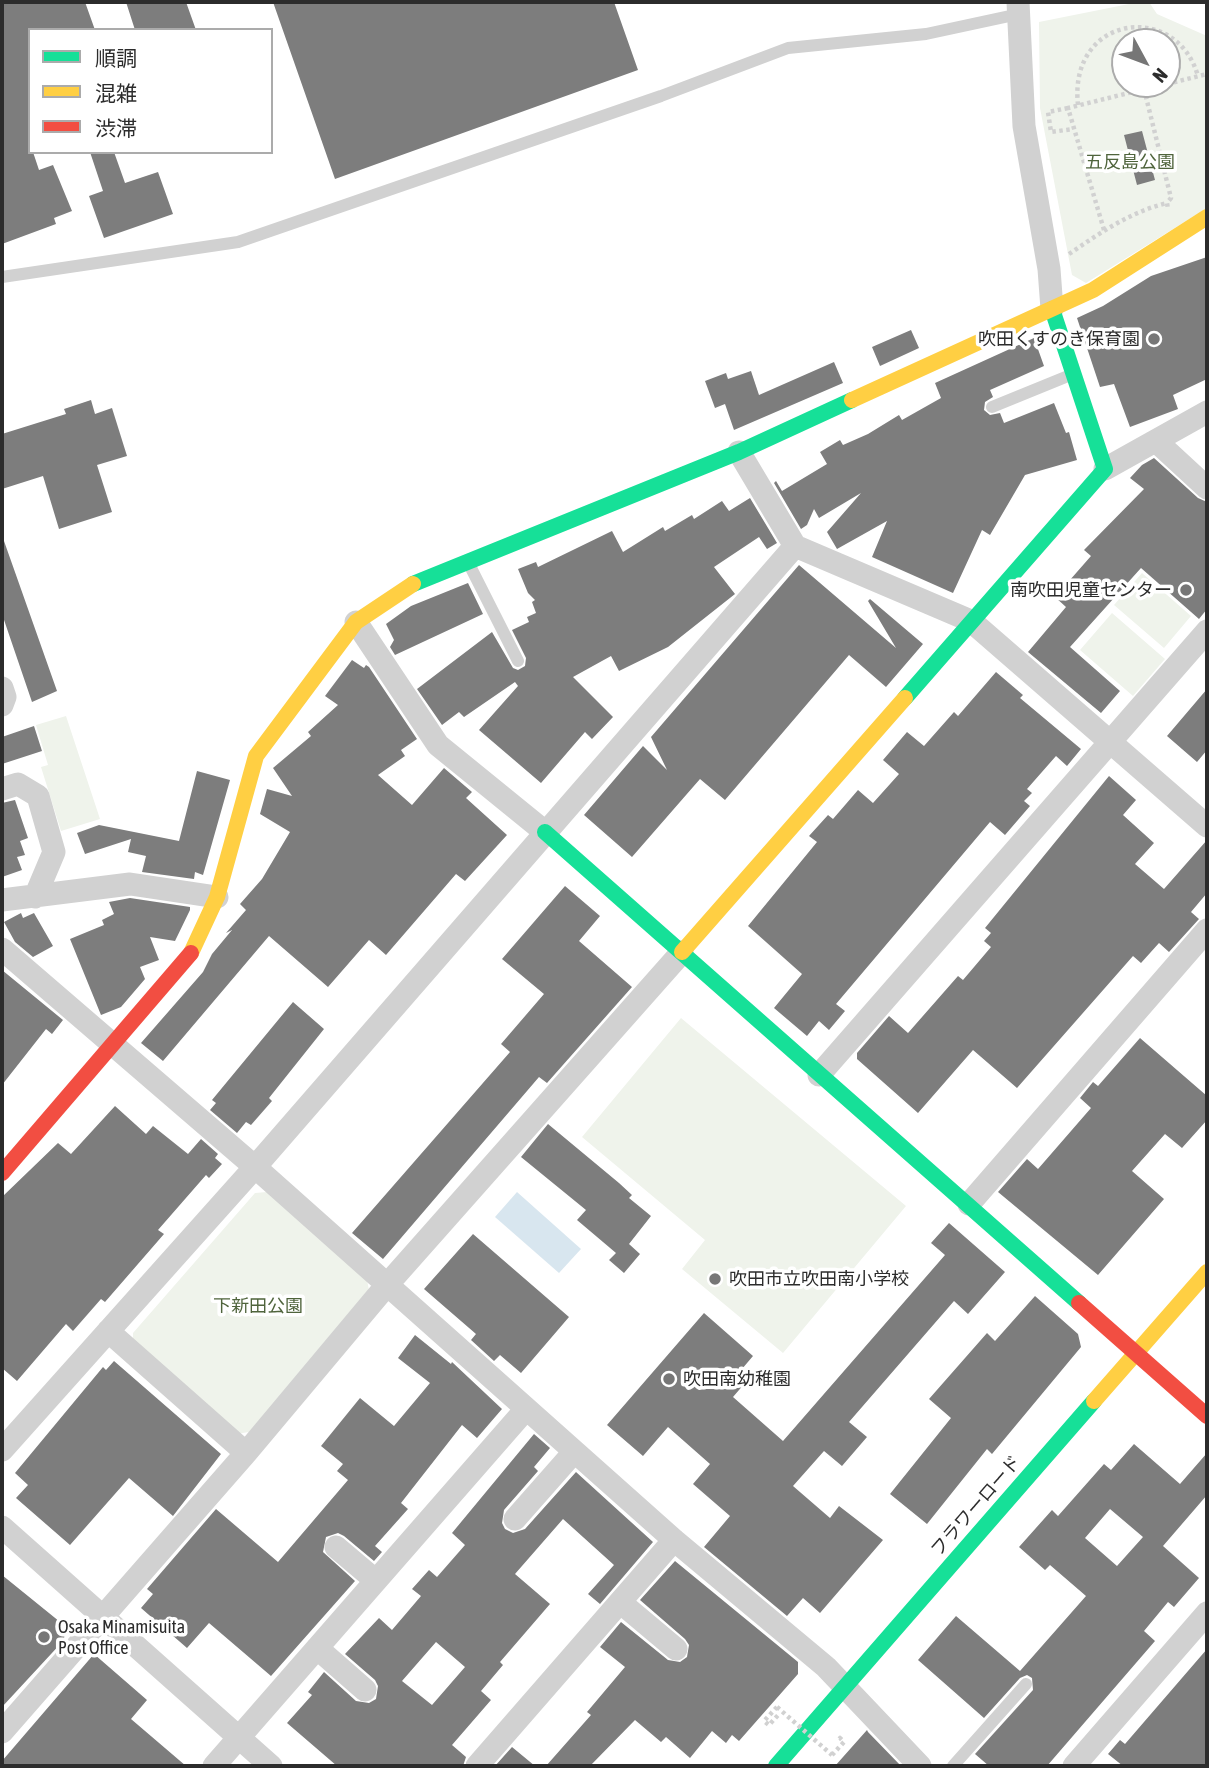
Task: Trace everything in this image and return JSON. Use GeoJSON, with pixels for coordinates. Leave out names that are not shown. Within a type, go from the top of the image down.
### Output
{"type":"FeatureCollection","features":[{"type":"Feature","properties":{"kind":"street"},"geometry":{"type":"LineString","coordinates":[[1019,8],[1024,126],[1049,269],[1052,309],[1105,469]]}},
{"type":"Feature","properties":{"kind":"street"},"geometry":{"type":"LineString","coordinates":[[2,1173],[188,959],[216,897],[256,756],[356,622],[402,589],[739,452],[1093,290],[1207,217]]}},
{"type":"Feature","properties":{"kind":"street"},"geometry":{"type":"LineString","coordinates":[[2,1732],[246,1453],[386,1286],[1105,469],[1207,412]]}},
{"type":"Feature","properties":{"kind":"street"},"geometry":{"type":"LineString","coordinates":[[1156,441],[1207,488]]}},
{"type":"Feature","properties":{"kind":"street"},"geometry":{"type":"LineString","coordinates":[[739,452],[795,546],[971,621],[1207,826]]}},
{"type":"Feature","properties":{"kind":"street"},"geometry":{"type":"LineString","coordinates":[[2,1450],[255,1167],[795,546]]}},
{"type":"Feature","properties":{"kind":"street"},"geometry":{"type":"LineString","coordinates":[[356,622],[438,745],[545,832],[1207,1416]]}},
{"type":"Feature","properties":{"kind":"street"},"geometry":{"type":"LineString","coordinates":[[819,1075],[1207,631]]}},
{"type":"Feature","properties":{"kind":"street"},"geometry":{"type":"LineString","coordinates":[[2,688],[5,697],[2,705]]}},
{"type":"Feature","properties":{"kind":"street"},"geometry":{"type":"LineString","coordinates":[[2,789],[18,784],[38,796],[54,852],[36,897]]}},
{"type":"Feature","properties":{"kind":"street"},"geometry":{"type":"LineString","coordinates":[[2,900],[130,884],[216,897]]}},
{"type":"Feature","properties":{"kind":"street"},"geometry":{"type":"LineString","coordinates":[[969,1204],[1207,930]]}},
{"type":"Feature","properties":{"kind":"street"},"geometry":{"type":"LineString","coordinates":[[2,948],[255,1167],[674,1540],[758,1608],[845,1687],[920,1766]]}},
{"type":"Feature","properties":{"kind":"street","name":"フラワーロード"},"geometry":{"type":"LineString","coordinates":[[776,1766],[1207,1272]]}},
{"type":"Feature","properties":{"kind":"street"},"geometry":{"type":"LineString","coordinates":[[108,1331],[246,1453]]}},
{"type":"Feature","properties":{"kind":"street"},"geometry":{"type":"LineString","coordinates":[[214,1766],[526,1409]]}},
{"type":"Feature","properties":{"kind":"street"},"geometry":{"type":"LineString","coordinates":[[514,1519],[574,1452]]}},
{"type":"Feature","properties":{"kind":"street"},"geometry":{"type":"LineString","coordinates":[[2,1527],[271,1766]]}},
{"type":"Feature","properties":{"kind":"street"},"geometry":{"type":"LineString","coordinates":[[477,1766],[674,1540]]}},
{"type":"Feature","properties":{"kind":"street"},"geometry":{"type":"LineString","coordinates":[[336,1547],[375,1580]]}},
{"type":"Feature","properties":{"kind":"street"},"geometry":{"type":"LineString","coordinates":[[620,1602],[676,1649]]}},
{"type":"Feature","properties":{"kind":"street"},"geometry":{"type":"LineString","coordinates":[[1074,1766],[1207,1613]]}},
{"type":"Feature","properties":{"kind":"street"},"geometry":{"type":"LineString","coordinates":[[317,1648],[365,1690]]}},
{"type":"Feature","properties":{"kind":"lane"},"geometry":{"type":"LineString","coordinates":[[2,277],[238,242],[661,96],[788,48],[926,34],[1019,8]]}},
{"type":"Feature","properties":{"kind":"lane"},"geometry":{"type":"LineString","coordinates":[[992,407],[1074,374]]}},
{"type":"Feature","properties":{"kind":"lane"},"geometry":{"type":"LineString","coordinates":[[468,562],[518,661]]}},
{"type":"Feature","properties":{"kind":"lane"},"geometry":{"type":"LineString","coordinates":[[953,1766],[1026,1684]]}},
{"type":"Feature","properties":{"kind":"path"},"geometry":{"type":"LineString","coordinates":[[1078,105],[1076,87],[1079,66],[1097,40],[1120,27],[1140,23],[1172,34],[1193,58],[1198,76]]}},
{"type":"Feature","properties":{"kind":"path"},"geometry":{"type":"LineString","coordinates":[[1181,80],[1207,74]]}},
{"type":"Feature","properties":{"kind":"path"},"geometry":{"type":"LineString","coordinates":[[1048,112],[1111,97]]}},
{"type":"Feature","properties":{"kind":"path"},"geometry":{"type":"LineString","coordinates":[[1049,269],[1104,230],[1146,208],[1167,203],[1171,198],[1146,98]]}},
{"type":"Feature","properties":{"kind":"path"},"geometry":{"type":"LineString","coordinates":[[1068,108],[1104,230]]}},
{"type":"Feature","properties":{"kind":"path"},"geometry":{"type":"LineString","coordinates":[[1051,132],[1073,129]]}},
{"type":"Feature","properties":{"kind":"path"},"geometry":{"type":"LineString","coordinates":[[1167,203],[1174,238]]}},
{"type":"Feature","properties":{"kind":"path"},"geometry":{"type":"LineString","coordinates":[[780,1713],[769,1725],[764,1721],[777,1707],[832,1755],[844,1742],[840,1738],[830,1750]]}},
{"type":"Feature","properties":{"kind":"green space","name":"五反島公園"},"geometry":{"type":"Polygon","coordinates":[[[1149,2],[1157,14],[1207,36],[1207,208],[1086,283],[1072,275],[1040,108],[1039,22],[1149,2]]]}},
{"type":"Feature","properties":{"kind":"green space"},"geometry":{"type":"Polygon","coordinates":[[[1142,573],[1191,616],[1164,648],[1114,605],[1142,573]]]}},
{"type":"Feature","properties":{"kind":"green space"},"geometry":{"type":"Polygon","coordinates":[[[1112,613],[1165,659],[1133,696],[1080,650],[1112,613]]]}},
{"type":"Feature","properties":{"kind":"green space"},"geometry":{"type":"Polygon","coordinates":[[[66,716],[100,819],[61,831],[41,767],[48,765],[36,725],[66,716]]]}},
{"type":"Feature","properties":{"kind":"green space"},"geometry":{"type":"Polygon","coordinates":[[[681,1018],[906,1206],[783,1353],[682,1269],[705,1240],[582,1137],[681,1018]]]}},
{"type":"Feature","properties":{"kind":"green space","name":"下新田公園"},"geometry":{"type":"Polygon","coordinates":[[[267,1192],[367,1280],[370,1295],[249,1432],[236,1434],[133,1343],[133,1333],[255,1193],[267,1192]]]}},
{"type":"Feature","properties":{"kind":"shaded area"},"geometry":{"type":"Polygon","coordinates":[[[517,1192],[581,1249],[559,1273],[495,1217],[517,1192]]]}},
{"type":"Feature","properties":{"kind":"building"},"geometry":{"type":"Polygon","coordinates":[[[2,2],[85,2],[94,28],[28,28],[28,154],[34,154],[39,170],[53,165],[72,211],[54,218],[56,224],[2,244],[2,2]]]}},
{"type":"Feature","properties":{"kind":"building"},"geometry":{"type":"Polygon","coordinates":[[[126,2],[186,2],[195,28],[134,28],[126,2]]]}},
{"type":"Feature","properties":{"kind":"building"},"geometry":{"type":"Polygon","coordinates":[[[273,2],[614,2],[638,70],[335,179],[273,2]]]}},
{"type":"Feature","properties":{"kind":"building"},"geometry":{"type":"Polygon","coordinates":[[[1142,131],[1155,180],[1137,185],[1124,135],[1142,131]]]}},
{"type":"Feature","properties":{"kind":"building"},"geometry":{"type":"Polygon","coordinates":[[[91,154],[115,154],[125,183],[158,172],[173,214],[104,238],[89,196],[103,191],[91,154]]]}},
{"type":"Feature","properties":{"kind":"building"},"geometry":{"type":"Polygon","coordinates":[[[1207,257],[1207,379],[1173,395],[1178,409],[1130,427],[1114,384],[1100,387],[1077,318],[1103,306],[1151,276],[1207,257]]]}},
{"type":"Feature","properties":{"kind":"building"},"geometry":{"type":"Polygon","coordinates":[[[911,330],[919,348],[880,366],[872,347],[911,330]]]}},
{"type":"Feature","properties":{"kind":"building"},"geometry":{"type":"Polygon","coordinates":[[[1034,338],[1044,366],[990,390],[993,397],[985,402],[984,410],[990,415],[1000,413],[1004,423],[1054,403],[1066,433],[1069,432],[1077,460],[1025,475],[990,535],[982,530],[953,593],[872,557],[887,521],[837,549],[827,532],[861,493],[819,518],[814,509],[807,525],[801,529],[774,483],[776,481],[782,491],[827,464],[820,452],[840,440],[843,445],[868,434],[899,415],[902,420],[941,398],[935,383],[1034,338]]]}},
{"type":"Feature","properties":{"kind":"building"},"geometry":{"type":"Polygon","coordinates":[[[834,362],[843,383],[734,430],[725,404],[715,408],[705,381],[726,373],[728,379],[751,371],[759,395],[834,362]]]}},
{"type":"Feature","properties":{"kind":"building"},"geometry":{"type":"Polygon","coordinates":[[[91,400],[95,414],[112,408],[127,456],[97,465],[112,512],[59,529],[43,476],[2,489],[2,434],[66,414],[64,409],[91,400]]]}},
{"type":"Feature","properties":{"kind":"building"},"geometry":{"type":"Polygon","coordinates":[[[1154,458],[1198,498],[1207,502],[1207,609],[1199,619],[1141,568],[1070,647],[1120,691],[1101,713],[1028,652],[1066,607],[1055,597],[1091,556],[1084,550],[1144,489],[1130,478],[1142,465],[1154,458]]]}},
{"type":"Feature","properties":{"kind":"building"},"geometry":{"type":"Polygon","coordinates":[[[750,498],[777,543],[767,549],[759,537],[714,567],[735,594],[668,647],[619,671],[611,656],[573,677],[613,717],[592,739],[585,732],[541,783],[479,730],[518,686],[515,682],[464,717],[459,712],[442,725],[417,689],[492,632],[513,668],[518,670],[525,666],[526,658],[512,630],[529,622],[527,617],[536,613],[532,602],[535,600],[528,593],[518,569],[536,562],[538,567],[612,531],[623,552],[663,527],[665,531],[692,515],[694,519],[722,501],[729,511],[750,498]]]}},
{"type":"Feature","properties":{"kind":"building"},"geometry":{"type":"Polygon","coordinates":[[[2,541],[57,691],[32,702],[2,614],[2,541]]]}},
{"type":"Feature","properties":{"kind":"building"},"geometry":{"type":"Polygon","coordinates":[[[799,565],[896,648],[868,601],[870,599],[923,644],[886,687],[849,655],[725,800],[700,779],[632,857],[584,815],[643,746],[667,770],[651,737],[799,565]]]}},
{"type":"Feature","properties":{"kind":"building"},"geometry":{"type":"Polygon","coordinates":[[[468,583],[483,614],[395,655],[390,647],[394,640],[386,624],[411,606],[468,583]]]}},
{"type":"Feature","properties":{"kind":"building"},"geometry":{"type":"Polygon","coordinates":[[[352,660],[364,668],[366,665],[369,667],[417,739],[401,750],[405,756],[378,775],[412,805],[444,768],[472,792],[466,798],[507,835],[465,881],[456,874],[386,955],[369,940],[328,987],[269,936],[163,1061],[141,1043],[203,972],[212,954],[232,930],[226,933],[246,910],[240,904],[262,879],[290,832],[260,814],[267,789],[292,796],[273,768],[311,736],[308,732],[338,705],[325,696],[352,660]]]}},
{"type":"Feature","properties":{"kind":"building"},"geometry":{"type":"Polygon","coordinates":[[[996,672],[1023,695],[1020,698],[1081,749],[1067,766],[1056,756],[1027,789],[1032,793],[1024,801],[1030,806],[1005,835],[990,822],[836,1004],[845,1011],[829,1030],[819,1021],[807,1036],[774,1008],[802,974],[748,926],[817,842],[809,836],[828,815],[833,819],[858,790],[873,803],[899,774],[883,760],[907,732],[924,746],[954,712],[958,716],[996,672]]]}},
{"type":"Feature","properties":{"kind":"building"},"geometry":{"type":"Polygon","coordinates":[[[1207,689],[1207,750],[1197,762],[1167,736],[1207,689]]]}},
{"type":"Feature","properties":{"kind":"building"},"geometry":{"type":"Polygon","coordinates":[[[34,726],[42,751],[2,764],[2,737],[34,726]]]}},
{"type":"Feature","properties":{"kind":"building"},"geometry":{"type":"Polygon","coordinates":[[[197,771],[230,780],[203,875],[195,872],[194,879],[142,872],[146,856],[128,852],[131,839],[85,854],[77,833],[99,825],[179,841],[197,771]]]}},
{"type":"Feature","properties":{"kind":"building"},"geometry":{"type":"Polygon","coordinates":[[[1109,776],[1136,800],[1123,815],[1154,843],[1135,864],[1164,889],[1207,840],[1207,893],[1191,912],[1199,919],[1169,952],[1159,943],[1141,963],[1133,956],[1017,1088],[973,1050],[918,1113],[857,1059],[857,1053],[889,1016],[908,1033],[958,976],[963,980],[991,947],[984,941],[991,933],[985,928],[1109,776]]]}},
{"type":"Feature","properties":{"kind":"building"},"geometry":{"type":"Polygon","coordinates":[[[15,800],[28,838],[20,841],[25,855],[17,857],[22,870],[2,877],[2,803],[15,800]]]}},
{"type":"Feature","properties":{"kind":"building"},"geometry":{"type":"Polygon","coordinates":[[[565,886],[600,916],[579,941],[632,987],[547,1083],[539,1077],[383,1259],[352,1233],[510,1052],[501,1044],[544,994],[502,959],[565,886]]]}},
{"type":"Feature","properties":{"kind":"building"},"geometry":{"type":"Polygon","coordinates":[[[130,898],[190,907],[190,910],[175,941],[150,937],[159,960],[140,967],[145,979],[121,1007],[101,1015],[70,939],[104,925],[102,920],[114,914],[109,902],[130,898]]]}},
{"type":"Feature","properties":{"kind":"building"},"geometry":{"type":"Polygon","coordinates":[[[21,913],[23,918],[34,913],[53,946],[33,957],[15,942],[4,922],[21,913]]]}},
{"type":"Feature","properties":{"kind":"building"},"geometry":{"type":"Polygon","coordinates":[[[2,970],[63,1020],[52,1034],[46,1029],[2,1085],[2,970]]]}},
{"type":"Feature","properties":{"kind":"building"},"geometry":{"type":"Polygon","coordinates":[[[293,1002],[324,1029],[269,1098],[272,1101],[251,1125],[246,1122],[237,1133],[210,1110],[216,1103],[212,1100],[293,1002]]]}},
{"type":"Feature","properties":{"kind":"building"},"geometry":{"type":"Polygon","coordinates":[[[1140,1038],[1207,1096],[1207,1120],[1182,1148],[1165,1134],[1132,1171],[1164,1199],[1098,1275],[998,1192],[1027,1159],[1038,1169],[1091,1108],[1080,1098],[1093,1082],[1098,1086],[1140,1038]]]}},
{"type":"Feature","properties":{"kind":"building"},"geometry":{"type":"Polygon","coordinates":[[[115,1106],[146,1134],[153,1126],[188,1154],[201,1139],[218,1154],[215,1158],[222,1164],[209,1178],[206,1175],[158,1230],[164,1234],[105,1302],[101,1299],[73,1331],[66,1324],[17,1381],[2,1368],[2,1197],[58,1143],[71,1154],[115,1106]]]}},
{"type":"Feature","properties":{"kind":"building"},"geometry":{"type":"Polygon","coordinates":[[[548,1124],[619,1183],[632,1195],[629,1198],[651,1216],[629,1244],[640,1254],[624,1273],[609,1260],[616,1253],[577,1220],[586,1210],[521,1157],[548,1124]]]}},
{"type":"Feature","properties":{"kind":"building"},"geometry":{"type":"Polygon","coordinates":[[[949,1223],[1005,1272],[968,1314],[954,1301],[849,1422],[867,1437],[842,1466],[824,1451],[793,1486],[830,1518],[839,1506],[883,1540],[820,1613],[803,1598],[787,1616],[704,1547],[730,1516],[693,1484],[710,1464],[668,1427],[643,1456],[607,1425],[704,1313],[753,1356],[736,1376],[745,1383],[733,1397],[783,1441],[945,1255],[931,1243],[949,1223]]]}},
{"type":"Feature","properties":{"kind":"building"},"geometry":{"type":"Polygon","coordinates":[[[473,1234],[569,1317],[521,1373],[500,1355],[494,1361],[471,1340],[476,1334],[424,1289],[473,1234]]]}},
{"type":"Feature","properties":{"kind":"building"},"geometry":{"type":"Polygon","coordinates":[[[1035,1296],[1078,1334],[1081,1347],[992,1454],[987,1449],[927,1524],[890,1494],[951,1418],[929,1399],[987,1333],[995,1341],[1035,1296]]]}},
{"type":"Feature","properties":{"kind":"building"},"geometry":{"type":"Polygon","coordinates":[[[415,1335],[451,1364],[452,1362],[502,1409],[477,1438],[462,1425],[401,1503],[408,1509],[375,1546],[382,1552],[374,1561],[338,1533],[326,1537],[323,1552],[355,1581],[271,1676],[209,1623],[187,1648],[141,1608],[153,1594],[147,1589],[216,1509],[278,1562],[348,1480],[337,1471],[343,1464],[321,1446],[360,1398],[394,1426],[430,1383],[398,1358],[415,1335]]]}},
{"type":"Feature","properties":{"kind":"building"},"geometry":{"type":"Polygon","coordinates":[[[114,1361],[221,1454],[173,1516],[129,1478],[70,1545],[16,1498],[28,1485],[15,1473],[103,1367],[106,1370],[114,1361]]]}},
{"type":"Feature","properties":{"kind":"building"},"geometry":{"type":"Polygon","coordinates":[[[534,1434],[550,1448],[534,1467],[538,1471],[504,1510],[502,1523],[505,1529],[513,1533],[525,1529],[576,1472],[653,1542],[600,1604],[588,1594],[614,1565],[563,1519],[515,1574],[550,1604],[500,1662],[503,1665],[481,1691],[491,1700],[452,1745],[466,1757],[463,1766],[337,1766],[287,1723],[312,1695],[308,1692],[324,1672],[356,1701],[369,1703],[376,1699],[378,1686],[375,1680],[345,1654],[379,1618],[392,1630],[421,1596],[412,1589],[429,1570],[437,1577],[465,1545],[452,1533],[534,1434]],[[436,1642],[402,1681],[432,1705],[465,1667],[436,1642]]]}},
{"type":"Feature","properties":{"kind":"building"},"geometry":{"type":"Polygon","coordinates":[[[1134,1444],[1180,1484],[1207,1453],[1207,1495],[1163,1546],[1199,1578],[1174,1607],[1168,1602],[1144,1631],[1155,1641],[1047,1766],[989,1766],[975,1754],[1033,1690],[1032,1678],[1027,1675],[1020,1678],[984,1718],[918,1660],[956,1616],[1020,1671],[1086,1596],[1050,1565],[1045,1570],[1019,1547],[1052,1510],[1058,1516],[1104,1464],[1111,1470],[1134,1444]],[[1110,1509],[1085,1538],[1117,1566],[1143,1537],[1110,1509]]]}},
{"type":"Feature","properties":{"kind":"building"},"geometry":{"type":"Polygon","coordinates":[[[675,1561],[798,1662],[798,1674],[739,1741],[732,1735],[726,1743],[712,1731],[690,1758],[666,1737],[661,1742],[635,1720],[590,1766],[546,1766],[591,1715],[587,1712],[625,1667],[600,1647],[621,1622],[668,1660],[680,1662],[687,1657],[689,1645],[685,1639],[640,1600],[675,1561]]]}},
{"type":"Feature","properties":{"kind":"building"},"geometry":{"type":"Polygon","coordinates":[[[2,1575],[65,1626],[64,1640],[2,1707],[2,1575]]]}},
{"type":"Feature","properties":{"kind":"building"},"geometry":{"type":"Polygon","coordinates":[[[1207,1649],[1207,1766],[1123,1766],[1108,1754],[1120,1740],[1125,1744],[1207,1649]]]}},
{"type":"Feature","properties":{"kind":"building"},"geometry":{"type":"Polygon","coordinates":[[[94,1654],[147,1700],[131,1719],[186,1766],[2,1766],[2,1761],[94,1654]]]}},
{"type":"Feature","properties":{"kind":"building"},"geometry":{"type":"Polygon","coordinates":[[[867,1730],[868,1732],[901,1766],[835,1766],[867,1730]]]}},
{"type":"Feature","properties":{"kind":"building"},"geometry":{"type":"Polygon","coordinates":[[[512,1747],[535,1766],[495,1766],[512,1747]]]}},
{"type":"Feature","properties":{"kind":"traffic: fast"},"geometry":{"type":"LineString","coordinates":[[905,698],[1105,469],[1052,309]]}},
{"type":"Feature","properties":{"kind":"traffic: fast"},"geometry":{"type":"LineString","coordinates":[[413,584],[739,452],[852,400]]}},
{"type":"Feature","properties":{"kind":"traffic: fast"},"geometry":{"type":"LineString","coordinates":[[545,832],[1079,1303]]}},
{"type":"Feature","properties":{"kind":"traffic: fast"},"geometry":{"type":"LineString","coordinates":[[776,1766],[1094,1401]]}},
{"type":"Feature","properties":{"kind":"traffic: slow"},"geometry":{"type":"LineString","coordinates":[[852,400],[1093,290],[1207,217]]}},
{"type":"Feature","properties":{"kind":"traffic: slow"},"geometry":{"type":"LineString","coordinates":[[191,953],[217,897],[256,756],[356,622],[413,584]]}},
{"type":"Feature","properties":{"kind":"traffic: slow"},"geometry":{"type":"LineString","coordinates":[[682,952],[905,698]]}},
{"type":"Feature","properties":{"kind":"traffic: slow"},"geometry":{"type":"LineString","coordinates":[[1094,1401],[1207,1272]]}},
{"type":"Feature","properties":{"kind":"traffic: jam"},"geometry":{"type":"LineString","coordinates":[[2,1173],[191,953]]}},
{"type":"Feature","properties":{"kind":"traffic: jam"},"geometry":{"type":"LineString","coordinates":[[1079,1303],[1207,1416]]}},
{"type":"Feature","properties":{"kind":"place","name":"吹田くすのき保育園"},"geometry":{"type":"Point","coordinates":[1154,339]}},
{"type":"Feature","properties":{"kind":"place","name":"南吹田児童センター"},"geometry":{"type":"Point","coordinates":[1186,590]}},
{"type":"Feature","properties":{"kind":"place","name":"吹田市立吹田南小学校"},"geometry":{"type":"Point","coordinates":[715,1279]}},
{"type":"Feature","properties":{"kind":"place","name":"吹田南幼稚園"},"geometry":{"type":"Point","coordinates":[669,1379]}},
{"type":"Feature","properties":{"kind":"place","name":"Osaka Minamisuita Post Office"},"geometry":{"type":"Point","coordinates":[44,1637]}}]}
